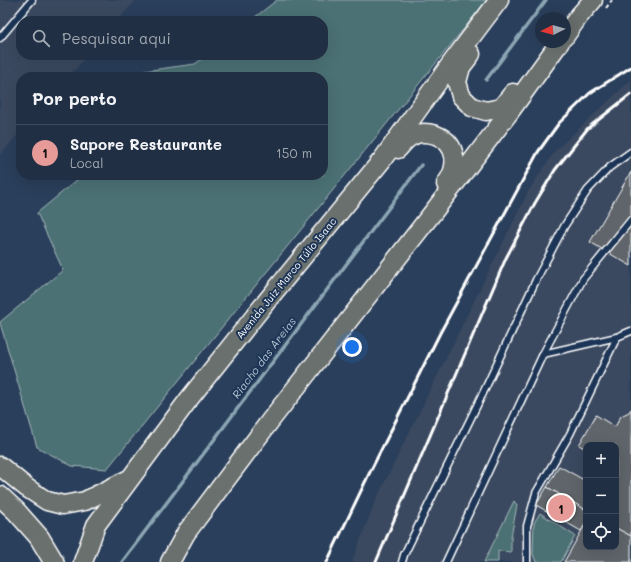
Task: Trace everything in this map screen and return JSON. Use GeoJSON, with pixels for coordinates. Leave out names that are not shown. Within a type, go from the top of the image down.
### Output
{"type":"FeatureCollection","features":[{"type":"Feature","properties":{"kind":"highway"},"geometry":{"type":"LineString","coordinates":[[0,496],[16,511],[39,537],[54,562]]}},
{"type":"Feature","properties":{"kind":"main road","name":"Avenida Juiz Marco Túlio Isaac"},"geometry":{"type":"LineString","coordinates":[[83,562],[96,525],[188,399],[382,160],[499,0]]}},
{"type":"Feature","properties":{"kind":"main road"},"geometry":{"type":"LineString","coordinates":[[510,0],[461,67],[457,82],[461,96],[472,107],[486,111],[501,108],[522,84],[549,48]]}},
{"type":"Feature","properties":{"kind":"main road"},"geometry":{"type":"LineString","coordinates":[[571,26],[593,0]]}},
{"type":"Feature","properties":{"kind":"main road"},"geometry":{"type":"LineString","coordinates":[[170,562],[186,533],[270,421],[393,265],[508,114],[556,48]]}},
{"type":"Feature","properties":{"kind":"main road"},"geometry":{"type":"LineString","coordinates":[[318,238],[350,213],[403,143],[415,134],[429,133],[443,138],[452,149],[455,164],[451,178],[416,222],[393,265]]}},
{"type":"Feature","properties":{"kind":"main road"},"geometry":{"type":"LineString","coordinates":[[0,466],[27,488],[47,501],[63,505],[85,501],[130,478]]}},
{"type":"Feature","properties":{"kind":"lane"},"geometry":{"type":"LineString","coordinates":[[19,16],[32,0]]}},
{"type":"Feature","properties":{"kind":"lane"},"geometry":{"type":"LineString","coordinates":[[0,38],[16,19]]}},
{"type":"Feature","properties":{"kind":"lane"},"geometry":{"type":"LineString","coordinates":[[402,562],[536,280],[565,225],[588,190],[610,167],[631,152]]}},
{"type":"Feature","properties":{"kind":"lane"},"geometry":{"type":"LineString","coordinates":[[446,562],[543,354],[584,279],[631,220]]}},
{"type":"Feature","properties":{"kind":"lane"},"geometry":{"type":"LineString","coordinates":[[543,354],[617,337],[631,331]]}},
{"type":"Feature","properties":{"kind":"lane"},"geometry":{"type":"LineString","coordinates":[[527,562],[527,526],[536,493],[570,434],[617,337]]}},
{"type":"Feature","properties":{"kind":"shaded area"},"geometry":{"type":"Polygon","coordinates":[[[0,0],[136,0],[122,16],[16,16],[16,60],[83,60],[73,72],[16,72],[16,137],[0,155],[0,0]]]}},
{"type":"Feature","properties":{"kind":"shaded area"},"geometry":{"type":"Polygon","coordinates":[[[631,80],[631,562],[352,562],[375,502],[529,190],[555,151],[631,80]]]}},
{"type":"Feature","properties":{"kind":"green space"},"geometry":{"type":"Polygon","coordinates":[[[277,0],[487,0],[107,469],[72,466],[37,447],[0,323],[63,270],[37,213],[77,180],[328,180],[328,72],[144,72],[195,64],[200,60],[328,60],[328,16],[256,16],[277,0]]]}},
{"type":"Feature","properties":{"kind":"green space"},"geometry":{"type":"Polygon","coordinates":[[[514,501],[517,505],[511,537],[511,552],[498,551],[498,562],[484,562],[514,501]]]}},
{"type":"Feature","properties":{"kind":"green space"},"geometry":{"type":"Polygon","coordinates":[[[540,513],[575,536],[561,562],[536,562],[533,554],[534,523],[540,513]]]}},
{"type":"Feature","properties":{"kind":"building"},"geometry":{"type":"Polygon","coordinates":[[[631,172],[631,266],[590,242],[631,172]]]}},
{"type":"Feature","properties":{"kind":"building"},"geometry":{"type":"Polygon","coordinates":[[[631,409],[631,536],[619,530],[619,442],[583,442],[583,447],[579,445],[596,415],[615,427],[621,416],[629,412],[631,409]]]}},
{"type":"Feature","properties":{"kind":"building"},"geometry":{"type":"Polygon","coordinates":[[[559,466],[583,479],[583,508],[547,487],[559,466]]]}},
{"type":"Feature","properties":{"kind":"building"},"geometry":{"type":"Polygon","coordinates":[[[547,487],[583,508],[583,528],[581,531],[536,505],[547,487]]]}},
{"type":"Feature","properties":{"kind":"building"},"geometry":{"type":"Polygon","coordinates":[[[583,528],[583,550],[619,550],[619,530],[631,536],[631,562],[564,562],[583,528]]]}},
{"type":"Feature","properties":{"kind":"waterway","name":"Riacho das Areias"},"geometry":{"type":"LineString","coordinates":[[486,80],[546,0]]}},
{"type":"Feature","properties":{"kind":"waterway","name":"Riacho das Areias"},"geometry":{"type":"LineString","coordinates":[[122,562],[421,165]]}},
{"type":"Feature","properties":{"kind":"railway"},"geometry":{"type":"LineString","coordinates":[[327,562],[369,474],[440,333],[538,152],[559,123],[590,93],[631,67]]}},
{"type":"Feature","properties":{"kind":"railway"},"geometry":{"type":"LineString","coordinates":[[376,562],[506,258],[535,203],[555,170],[588,128],[631,94]]}},
{"type":"Feature","properties":{"kind":"place","name":"Sapore Restaurante"},"geometry":{"type":"Point","coordinates":[561,508]}}]}
